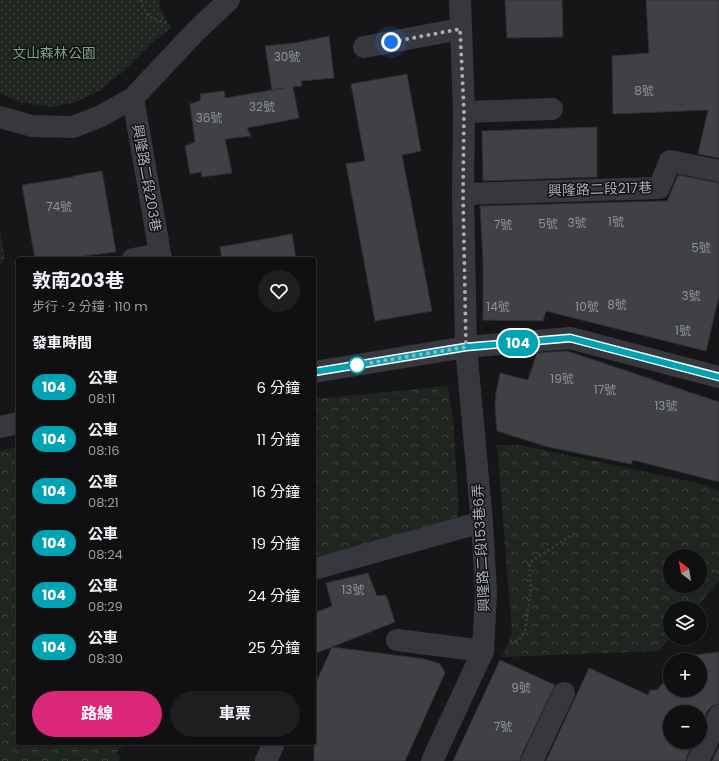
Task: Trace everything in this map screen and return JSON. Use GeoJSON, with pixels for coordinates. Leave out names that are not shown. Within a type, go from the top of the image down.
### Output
{"type":"FeatureCollection","features":[{"type":"Feature","properties":{"kind":"street"},"geometry":{"type":"LineString","coordinates":[[0,117],[32,126],[73,127],[101,116],[134,98],[196,31],[229,0]]}},
{"type":"Feature","properties":{"kind":"street","name":"興隆路二段153巷6弄"},"geometry":{"type":"LineString","coordinates":[[432,761],[483,644],[486,592],[482,522],[466,347],[463,194],[464,112],[460,0]]}},
{"type":"Feature","properties":{"kind":"street"},"geometry":{"type":"LineString","coordinates":[[364,47],[460,29]]}},
{"type":"Feature","properties":{"kind":"street","name":"興隆路二段203巷"},"geometry":{"type":"LineString","coordinates":[[134,98],[160,256]]}},
{"type":"Feature","properties":{"kind":"street"},"geometry":{"type":"LineString","coordinates":[[464,112],[552,109]]}},
{"type":"Feature","properties":{"kind":"street","name":"興隆路二段217巷"},"geometry":{"type":"LineString","coordinates":[[463,194],[659,188],[670,161],[719,171]]}},
{"type":"Feature","properties":{"kind":"street"},"geometry":{"type":"LineString","coordinates":[[316,372],[466,347],[570,338],[719,377]]}},
{"type":"Feature","properties":{"kind":"street"},"geometry":{"type":"LineString","coordinates":[[0,426],[16,423]]}},
{"type":"Feature","properties":{"kind":"street"},"geometry":{"type":"LineString","coordinates":[[316,568],[482,522]]}},
{"type":"Feature","properties":{"kind":"street"},"geometry":{"type":"LineString","coordinates":[[397,640],[483,644]]}},
{"type":"Feature","properties":{"kind":"street"},"geometry":{"type":"LineString","coordinates":[[532,761],[564,693]]}},
{"type":"Feature","properties":{"kind":"street"},"geometry":{"type":"LineString","coordinates":[[698,761],[719,716]]}},
{"type":"Feature","properties":{"kind":"street"},"geometry":{"type":"LineString","coordinates":[[266,761],[273,745]]}},
{"type":"Feature","properties":{"kind":"path"},"geometry":{"type":"LineString","coordinates":[[141,0],[144,10],[151,18],[196,31]]}},
{"type":"Feature","properties":{"kind":"path"},"geometry":{"type":"LineString","coordinates":[[483,644],[512,643],[518,640],[525,630],[532,588],[530,566],[537,557],[575,533]]}},
{"type":"Feature","properties":{"kind":"green space","name":"文山森林公園"},"geometry":{"type":"Polygon","coordinates":[[[0,0],[160,0],[159,6],[171,28],[156,39],[125,70],[99,91],[75,102],[53,107],[19,102],[0,93],[0,0]]]}},
{"type":"Feature","properties":{"kind":"green space"},"geometry":{"type":"Polygon","coordinates":[[[0,231],[5,259],[0,266],[0,231]]]}},
{"type":"Feature","properties":{"kind":"green space"},"geometry":{"type":"Polygon","coordinates":[[[448,386],[453,418],[459,510],[457,518],[406,534],[316,556],[316,399],[448,386]]]}},
{"type":"Feature","properties":{"kind":"green space"},"geometry":{"type":"Polygon","coordinates":[[[497,445],[520,445],[707,485],[719,491],[719,581],[702,601],[663,601],[664,645],[659,651],[502,657],[512,633],[497,445]]]}},
{"type":"Feature","properties":{"kind":"green space"},"geometry":{"type":"Polygon","coordinates":[[[16,447],[16,745],[126,745],[124,747],[121,747],[116,754],[120,756],[119,761],[0,761],[0,451],[16,447]]]}},
{"type":"Feature","properties":{"kind":"building"},"geometry":{"type":"Polygon","coordinates":[[[505,0],[562,0],[563,37],[507,38],[505,0]]]}},
{"type":"Feature","properties":{"kind":"building"},"geometry":{"type":"Polygon","coordinates":[[[646,0],[719,0],[719,158],[698,154],[708,110],[613,114],[612,56],[649,53],[646,0]]]}},
{"type":"Feature","properties":{"kind":"building"},"geometry":{"type":"Polygon","coordinates":[[[329,36],[334,78],[301,81],[302,86],[293,87],[299,118],[247,128],[251,136],[225,139],[232,173],[202,177],[201,172],[190,174],[185,146],[195,142],[190,104],[201,100],[200,94],[224,91],[225,98],[284,88],[272,90],[265,46],[295,43],[329,36]]]}},
{"type":"Feature","properties":{"kind":"building"},"geometry":{"type":"Polygon","coordinates":[[[407,74],[421,151],[402,155],[432,311],[375,321],[346,164],[365,161],[351,84],[407,74]]]}},
{"type":"Feature","properties":{"kind":"building"},"geometry":{"type":"Polygon","coordinates":[[[597,127],[597,177],[483,181],[482,131],[597,127]]]}},
{"type":"Feature","properties":{"kind":"building"},"geometry":{"type":"Polygon","coordinates":[[[102,171],[116,252],[79,257],[35,257],[22,185],[102,171]]]}},
{"type":"Feature","properties":{"kind":"building"},"geometry":{"type":"Polygon","coordinates":[[[678,175],[719,183],[719,296],[706,351],[546,311],[543,321],[483,320],[483,260],[480,206],[667,201],[678,175]]]}},
{"type":"Feature","properties":{"kind":"building"},"geometry":{"type":"Polygon","coordinates":[[[292,234],[296,257],[222,257],[220,247],[292,234]]]}},
{"type":"Feature","properties":{"kind":"building"},"geometry":{"type":"Polygon","coordinates":[[[567,351],[719,402],[719,482],[633,460],[631,464],[548,447],[497,431],[495,405],[500,373],[528,380],[537,353],[567,351]]]}},
{"type":"Feature","properties":{"kind":"building"},"geometry":{"type":"Polygon","coordinates":[[[368,573],[377,596],[386,595],[395,622],[316,653],[316,612],[332,606],[326,583],[368,573]]]}},
{"type":"Feature","properties":{"kind":"building"},"geometry":{"type":"Polygon","coordinates":[[[332,647],[425,659],[440,664],[445,673],[405,761],[314,761],[314,745],[316,745],[316,683],[332,647]]]}},
{"type":"Feature","properties":{"kind":"building"},"geometry":{"type":"Polygon","coordinates":[[[719,652],[719,704],[712,706],[707,712],[707,705],[663,705],[663,749],[690,749],[686,761],[546,761],[589,668],[648,695],[650,690],[657,690],[663,683],[663,697],[707,697],[707,654],[719,652]]]}},
{"type":"Feature","properties":{"kind":"building"},"geometry":{"type":"Polygon","coordinates":[[[500,660],[555,685],[520,761],[453,761],[500,660]]]}},
{"type":"Feature","properties":{"kind":"building"},"geometry":{"type":"Polygon","coordinates":[[[719,746],[719,761],[712,761],[719,746]]]}},
{"type":"Feature","properties":{"kind":"bus line","name":"104"},"geometry":{"type":"LineString","coordinates":[[316,372],[466,347],[570,338],[719,377]]}},
{"type":"Feature","properties":{"kind":"route"},"geometry":{"type":"LineString","coordinates":[[357,365],[466,347],[463,194],[464,112],[460,29],[391,42]]}}]}
